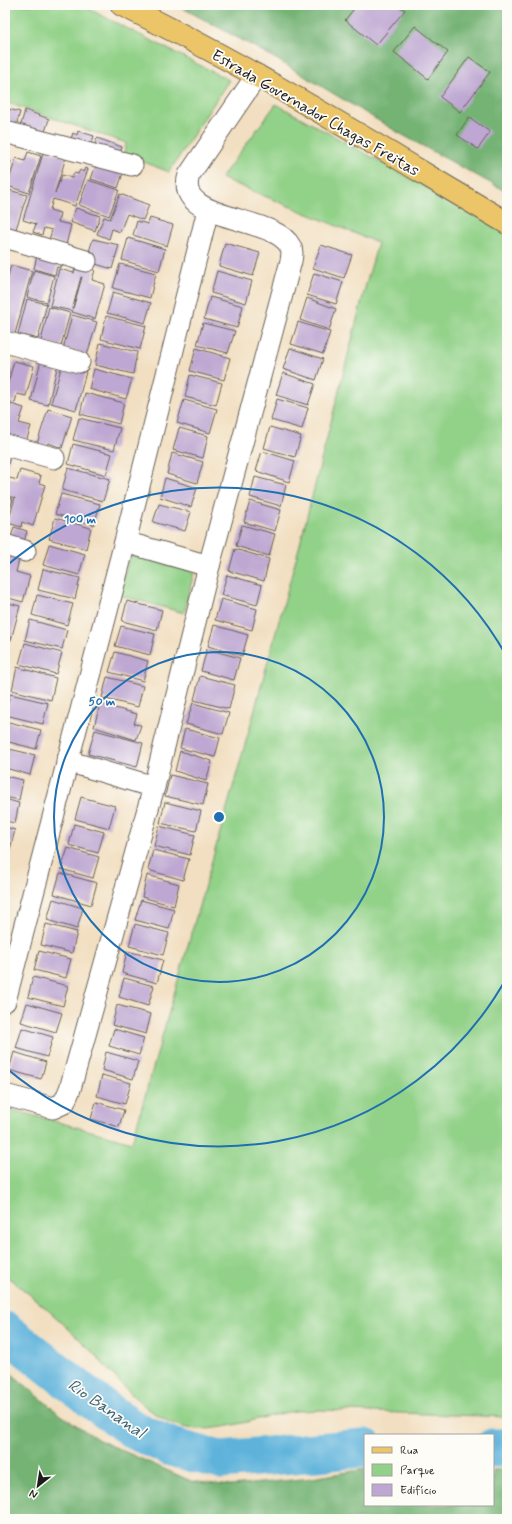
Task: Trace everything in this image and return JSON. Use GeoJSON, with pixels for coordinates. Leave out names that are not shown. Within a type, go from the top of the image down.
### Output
{"type":"FeatureCollection","features":[{"type":"Feature","properties":{"kind":"main road","name":"Estrada Governador Chagas Freitas"},"geometry":{"type":"LineString","coordinates":[[122,5],[163,24],[257,75],[507,223]]}},
{"type":"Feature","properties":{"kind":"street"},"geometry":{"type":"LineString","coordinates":[[5,1095],[53,1108],[64,1103],[67,1096],[154,787],[209,566],[291,261],[292,252],[288,242],[270,230],[208,210],[188,193],[186,184],[189,175],[257,75]]}},
{"type":"Feature","properties":{"kind":"street"},"geometry":{"type":"LineString","coordinates":[[5,132],[132,166]]}},
{"type":"Feature","properties":{"kind":"street"},"geometry":{"type":"LineString","coordinates":[[5,1001],[125,542],[208,210]]}},
{"type":"Feature","properties":{"kind":"street"},"geometry":{"type":"LineString","coordinates":[[5,237],[86,261]]}},
{"type":"Feature","properties":{"kind":"street"},"geometry":{"type":"LineString","coordinates":[[5,342],[79,362]]}},
{"type":"Feature","properties":{"kind":"street"},"geometry":{"type":"LineString","coordinates":[[5,445],[54,458]]}},
{"type":"Feature","properties":{"kind":"street"},"geometry":{"type":"LineString","coordinates":[[125,542],[209,566]]}},
{"type":"Feature","properties":{"kind":"street"},"geometry":{"type":"LineString","coordinates":[[5,546],[25,551]]}},
{"type":"Feature","properties":{"kind":"street"},"geometry":{"type":"LineString","coordinates":[[67,761],[154,787]]}},
{"type":"Feature","properties":{"kind":"green space"},"geometry":{"type":"Polygon","coordinates":[[[5,5],[81,5],[229,80],[169,172],[124,154],[126,143],[5,102],[5,5]]]}},
{"type":"Feature","properties":{"kind":"green space"},"geometry":{"type":"Polygon","coordinates":[[[177,5],[507,5],[507,192],[399,133],[271,56],[177,5]]]}},
{"type":"Feature","properties":{"kind":"green space"},"geometry":{"type":"Polygon","coordinates":[[[276,104],[507,232],[507,1417],[320,1410],[289,1412],[209,1429],[181,1427],[152,1412],[138,1401],[69,1329],[5,1276],[5,1108],[132,1142],[248,734],[300,544],[366,284],[378,243],[221,178],[276,104]]]}},
{"type":"Feature","properties":{"kind":"green space"},"geometry":{"type":"Polygon","coordinates":[[[130,555],[194,572],[184,613],[119,595],[130,555]]]}},
{"type":"Feature","properties":{"kind":"green space"},"geometry":{"type":"Polygon","coordinates":[[[5,1368],[58,1413],[99,1440],[191,1481],[231,1486],[312,1478],[364,1469],[364,1506],[494,1506],[494,1470],[507,1470],[507,1519],[5,1519],[5,1368]]]}},
{"type":"Feature","properties":{"kind":"building"},"geometry":{"type":"Polygon","coordinates":[[[357,5],[398,5],[405,10],[376,45],[345,20],[357,5]]]}},
{"type":"Feature","properties":{"kind":"building"},"geometry":{"type":"Polygon","coordinates":[[[415,26],[448,52],[428,79],[394,52],[415,26]]]}},
{"type":"Feature","properties":{"kind":"building"},"geometry":{"type":"Polygon","coordinates":[[[469,57],[490,72],[460,112],[440,97],[469,57]]]}},
{"type":"Feature","properties":{"kind":"building"},"geometry":{"type":"Polygon","coordinates":[[[5,108],[20,112],[16,126],[5,123],[5,108]]]}},
{"type":"Feature","properties":{"kind":"building"},"geometry":{"type":"Polygon","coordinates":[[[25,110],[49,119],[44,135],[20,128],[25,110]]]}},
{"type":"Feature","properties":{"kind":"building"},"geometry":{"type":"Polygon","coordinates":[[[469,117],[490,132],[478,149],[457,135],[469,117]]]}},
{"type":"Feature","properties":{"kind":"building"},"geometry":{"type":"Polygon","coordinates":[[[78,131],[94,136],[90,148],[70,142],[73,133],[77,135],[78,131]]]}},
{"type":"Feature","properties":{"kind":"building"},"geometry":{"type":"Polygon","coordinates":[[[97,138],[122,147],[118,158],[93,149],[97,138]]]}},
{"type":"Feature","properties":{"kind":"building"},"geometry":{"type":"Polygon","coordinates":[[[44,150],[66,157],[55,193],[62,175],[72,178],[74,173],[78,174],[80,170],[83,172],[85,168],[88,169],[75,206],[53,199],[50,210],[60,213],[58,222],[71,225],[66,245],[49,240],[52,230],[44,228],[42,235],[33,232],[36,224],[23,220],[44,150]]]}},
{"type":"Feature","properties":{"kind":"building"},"geometry":{"type":"Polygon","coordinates":[[[28,152],[41,156],[29,193],[7,186],[16,158],[25,161],[28,152]]]}},
{"type":"Feature","properties":{"kind":"building"},"geometry":{"type":"Polygon","coordinates":[[[5,159],[11,161],[5,180],[5,159]]]}},
{"type":"Feature","properties":{"kind":"building"},"geometry":{"type":"Polygon","coordinates":[[[96,165],[123,173],[118,188],[91,179],[96,165]]]}},
{"type":"Feature","properties":{"kind":"building"},"geometry":{"type":"Polygon","coordinates":[[[88,180],[119,190],[109,216],[79,205],[88,180]]]}},
{"type":"Feature","properties":{"kind":"building"},"geometry":{"type":"Polygon","coordinates":[[[5,189],[27,195],[15,232],[5,229],[5,189]]]}},
{"type":"Feature","properties":{"kind":"building"},"geometry":{"type":"Polygon","coordinates":[[[120,194],[149,205],[143,220],[127,214],[120,232],[112,229],[109,239],[97,234],[104,217],[110,219],[120,194]]]}},
{"type":"Feature","properties":{"kind":"building"},"geometry":{"type":"Polygon","coordinates":[[[76,208],[100,216],[95,231],[70,222],[76,208]]]}},
{"type":"Feature","properties":{"kind":"building"},"geometry":{"type":"Polygon","coordinates":[[[150,218],[173,225],[167,246],[133,235],[137,221],[148,224],[150,218]]]}},
{"type":"Feature","properties":{"kind":"building"},"geometry":{"type":"Polygon","coordinates":[[[128,238],[165,249],[159,271],[122,260],[128,238]]]}},
{"type":"Feature","properties":{"kind":"building"},"geometry":{"type":"Polygon","coordinates":[[[93,239],[119,245],[112,269],[86,261],[93,239]]]}},
{"type":"Feature","properties":{"kind":"building"},"geometry":{"type":"Polygon","coordinates":[[[225,243],[260,253],[253,276],[219,266],[225,243]]]}},
{"type":"Feature","properties":{"kind":"building"},"geometry":{"type":"Polygon","coordinates":[[[321,245],[352,255],[344,278],[313,268],[321,245]]]}},
{"type":"Feature","properties":{"kind":"building"},"geometry":{"type":"Polygon","coordinates":[[[37,255],[61,261],[60,268],[57,267],[55,275],[34,269],[37,255]]]}},
{"type":"Feature","properties":{"kind":"building"},"geometry":{"type":"Polygon","coordinates":[[[5,259],[8,260],[6,269],[5,269],[5,259]]]}},
{"type":"Feature","properties":{"kind":"building"},"geometry":{"type":"Polygon","coordinates":[[[120,264],[156,273],[150,298],[113,288],[120,264]]]}},
{"type":"Feature","properties":{"kind":"building"},"geometry":{"type":"Polygon","coordinates":[[[11,265],[32,271],[15,334],[5,331],[5,288],[11,265]]]}},
{"type":"Feature","properties":{"kind":"building"},"geometry":{"type":"Polygon","coordinates":[[[76,265],[95,270],[92,280],[105,284],[95,319],[72,312],[82,277],[72,311],[50,306],[59,269],[74,273],[76,265]]]}},
{"type":"Feature","properties":{"kind":"building"},"geometry":{"type":"Polygon","coordinates":[[[34,270],[54,276],[47,302],[27,297],[34,270]]]}},
{"type":"Feature","properties":{"kind":"building"},"geometry":{"type":"Polygon","coordinates":[[[217,271],[252,281],[246,303],[211,293],[217,271]]]}},
{"type":"Feature","properties":{"kind":"building"},"geometry":{"type":"Polygon","coordinates":[[[314,273],[343,282],[336,304],[307,295],[314,273]]]}},
{"type":"Feature","properties":{"kind":"building"},"geometry":{"type":"Polygon","coordinates":[[[113,292],[151,303],[145,323],[107,313],[113,292]]]}},
{"type":"Feature","properties":{"kind":"building"},"geometry":{"type":"Polygon","coordinates":[[[210,297],[243,306],[237,328],[204,319],[210,297]]]}},
{"type":"Feature","properties":{"kind":"building"},"geometry":{"type":"Polygon","coordinates":[[[307,298],[336,309],[329,330],[300,320],[307,298]]]}},
{"type":"Feature","properties":{"kind":"building"},"geometry":{"type":"Polygon","coordinates":[[[27,299],[47,304],[38,339],[18,334],[27,299]]]}},
{"type":"Feature","properties":{"kind":"building"},"geometry":{"type":"Polygon","coordinates":[[[49,307],[70,313],[61,346],[41,341],[49,307]]]}},
{"type":"Feature","properties":{"kind":"building"},"geometry":{"type":"Polygon","coordinates":[[[72,315],[97,322],[87,355],[63,349],[72,315]]]}},
{"type":"Feature","properties":{"kind":"building"},"geometry":{"type":"Polygon","coordinates":[[[106,316],[146,326],[140,349],[101,339],[106,316]]]}},
{"type":"Feature","properties":{"kind":"building"},"geometry":{"type":"Polygon","coordinates":[[[298,322],[330,332],[323,354],[291,344],[298,322]]]}},
{"type":"Feature","properties":{"kind":"building"},"geometry":{"type":"Polygon","coordinates":[[[203,323],[235,331],[228,353],[197,345],[203,323]]]}},
{"type":"Feature","properties":{"kind":"building"},"geometry":{"type":"Polygon","coordinates":[[[100,343],[137,352],[133,374],[95,365],[100,343]]]}},
{"type":"Feature","properties":{"kind":"building"},"geometry":{"type":"Polygon","coordinates":[[[196,348],[230,358],[224,380],[190,371],[196,348]]]}},
{"type":"Feature","properties":{"kind":"building"},"geometry":{"type":"Polygon","coordinates":[[[290,348],[323,359],[316,380],[283,369],[290,348]]]}},
{"type":"Feature","properties":{"kind":"building"},"geometry":{"type":"Polygon","coordinates":[[[5,360],[8,361],[5,370],[5,360]]]}},
{"type":"Feature","properties":{"kind":"building"},"geometry":{"type":"Polygon","coordinates":[[[41,360],[58,364],[48,405],[31,401],[41,360]]]}},
{"type":"Feature","properties":{"kind":"building"},"geometry":{"type":"Polygon","coordinates":[[[14,361],[34,366],[26,396],[17,394],[15,403],[5,400],[5,394],[14,361]]]}},
{"type":"Feature","properties":{"kind":"building"},"geometry":{"type":"Polygon","coordinates":[[[62,365],[86,372],[76,410],[51,403],[62,365]]]}},
{"type":"Feature","properties":{"kind":"building"},"geometry":{"type":"Polygon","coordinates":[[[94,369],[132,379],[126,399],[89,389],[94,369]]]}},
{"type":"Feature","properties":{"kind":"building"},"geometry":{"type":"Polygon","coordinates":[[[5,370],[9,371],[5,386],[5,370]]]}},
{"type":"Feature","properties":{"kind":"building"},"geometry":{"type":"Polygon","coordinates":[[[283,373],[315,384],[308,405],[276,395],[283,373]]]}},
{"type":"Feature","properties":{"kind":"building"},"geometry":{"type":"Polygon","coordinates":[[[190,375],[222,383],[216,405],[185,397],[190,375]]]}},
{"type":"Feature","properties":{"kind":"building"},"geometry":{"type":"Polygon","coordinates":[[[85,393],[124,403],[119,424],[80,414],[85,393]]]}},
{"type":"Feature","properties":{"kind":"building"},"geometry":{"type":"Polygon","coordinates":[[[277,399],[308,408],[302,429],[271,420],[277,399]]]}},
{"type":"Feature","properties":{"kind":"building"},"geometry":{"type":"Polygon","coordinates":[[[184,400],[217,409],[210,433],[177,423],[184,400]]]}},
{"type":"Feature","properties":{"kind":"building"},"geometry":{"type":"Polygon","coordinates":[[[5,404],[8,405],[5,415],[5,404]]]}},
{"type":"Feature","properties":{"kind":"building"},"geometry":{"type":"Polygon","coordinates":[[[11,404],[24,408],[19,423],[31,426],[26,442],[5,436],[5,425],[11,404]]]}},
{"type":"Feature","properties":{"kind":"building"},"geometry":{"type":"Polygon","coordinates":[[[48,409],[72,416],[62,448],[48,443],[45,453],[35,450],[48,409]]]}},
{"type":"Feature","properties":{"kind":"building"},"geometry":{"type":"Polygon","coordinates":[[[79,418],[120,428],[114,450],[73,440],[79,418]]]}},
{"type":"Feature","properties":{"kind":"building"},"geometry":{"type":"Polygon","coordinates":[[[270,427],[301,436],[295,457],[264,448],[270,427]]]}},
{"type":"Feature","properties":{"kind":"building"},"geometry":{"type":"Polygon","coordinates":[[[179,428],[208,436],[203,458],[173,450],[179,428]]]}},
{"type":"Feature","properties":{"kind":"building"},"geometry":{"type":"Polygon","coordinates":[[[73,444],[112,454],[106,475],[68,464],[73,444]]]}},
{"type":"Feature","properties":{"kind":"building"},"geometry":{"type":"Polygon","coordinates":[[[262,451],[295,461],[289,482],[256,471],[262,451]]]}},
{"type":"Feature","properties":{"kind":"building"},"geometry":{"type":"Polygon","coordinates":[[[5,452],[11,453],[5,475],[5,452]]]}},
{"type":"Feature","properties":{"kind":"building"},"geometry":{"type":"Polygon","coordinates":[[[172,453],[203,462],[197,483],[167,474],[172,453]]]}},
{"type":"Feature","properties":{"kind":"building"},"geometry":{"type":"Polygon","coordinates":[[[68,468],[110,479],[103,501],[62,490],[68,468]]]}},
{"type":"Feature","properties":{"kind":"building"},"geometry":{"type":"Polygon","coordinates":[[[20,470],[41,476],[39,483],[45,485],[33,526],[22,522],[21,527],[8,523],[15,498],[5,495],[5,481],[6,477],[17,480],[20,470]]]}},
{"type":"Feature","properties":{"kind":"building"},"geometry":{"type":"Polygon","coordinates":[[[255,477],[286,485],[281,506],[250,497],[255,477]]]}},
{"type":"Feature","properties":{"kind":"building"},"geometry":{"type":"Polygon","coordinates":[[[165,478],[197,488],[191,507],[160,497],[165,478]]]}},
{"type":"Feature","properties":{"kind":"building"},"geometry":{"type":"Polygon","coordinates":[[[61,494],[100,504],[94,525],[55,514],[61,494]]]}},
{"type":"Feature","properties":{"kind":"building"},"geometry":{"type":"Polygon","coordinates":[[[5,497],[13,499],[5,525],[5,497]]]}},
{"type":"Feature","properties":{"kind":"building"},"geometry":{"type":"Polygon","coordinates":[[[250,501],[281,510],[275,531],[244,522],[250,501]]]}},
{"type":"Feature","properties":{"kind":"building"},"geometry":{"type":"Polygon","coordinates":[[[159,504],[191,512],[185,531],[153,522],[159,504]]]}},
{"type":"Feature","properties":{"kind":"building"},"geometry":{"type":"Polygon","coordinates":[[[55,518],[91,528],[86,549],[49,539],[55,518]]]}},
{"type":"Feature","properties":{"kind":"building"},"geometry":{"type":"Polygon","coordinates":[[[242,525],[275,534],[269,556],[236,546],[242,525]]]}},
{"type":"Feature","properties":{"kind":"building"},"geometry":{"type":"Polygon","coordinates":[[[14,527],[27,531],[23,545],[10,541],[14,527]]]}},
{"type":"Feature","properties":{"kind":"building"},"geometry":{"type":"Polygon","coordinates":[[[49,544],[85,554],[79,575],[43,565],[49,544]]]}},
{"type":"Feature","properties":{"kind":"building"},"geometry":{"type":"Polygon","coordinates":[[[235,549],[269,559],[264,581],[229,571],[235,549]]]}},
{"type":"Feature","properties":{"kind":"building"},"geometry":{"type":"Polygon","coordinates":[[[9,553],[20,556],[16,572],[30,576],[23,602],[5,597],[5,566],[9,553]]]}},
{"type":"Feature","properties":{"kind":"building"},"geometry":{"type":"Polygon","coordinates":[[[43,569],[80,578],[75,599],[38,590],[43,569]]]}},
{"type":"Feature","properties":{"kind":"building"},"geometry":{"type":"Polygon","coordinates":[[[227,575],[262,585],[257,605],[221,595],[227,575]]]}},
{"type":"Feature","properties":{"kind":"building"},"geometry":{"type":"Polygon","coordinates":[[[37,595],[73,604],[67,625],[32,615],[37,595]]]}},
{"type":"Feature","properties":{"kind":"building"},"geometry":{"type":"Polygon","coordinates":[[[221,599],[257,609],[252,630],[215,620],[221,599]]]}},
{"type":"Feature","properties":{"kind":"building"},"geometry":{"type":"Polygon","coordinates":[[[127,601],[162,610],[157,630],[122,621],[127,601]]]}},
{"type":"Feature","properties":{"kind":"building"},"geometry":{"type":"Polygon","coordinates":[[[5,602],[20,606],[11,640],[5,639],[5,602]]]}},
{"type":"Feature","properties":{"kind":"building"},"geometry":{"type":"Polygon","coordinates":[[[30,620],[67,630],[62,649],[25,640],[30,620]]]}},
{"type":"Feature","properties":{"kind":"building"},"geometry":{"type":"Polygon","coordinates":[[[214,625],[248,635],[242,656],[208,646],[214,625]]]}},
{"type":"Feature","properties":{"kind":"building"},"geometry":{"type":"Polygon","coordinates":[[[121,626],[155,634],[150,655],[115,646],[121,626]]]}},
{"type":"Feature","properties":{"kind":"building"},"geometry":{"type":"Polygon","coordinates":[[[25,643],[62,653],[56,674],[19,664],[25,643]]]}},
{"type":"Feature","properties":{"kind":"building"},"geometry":{"type":"Polygon","coordinates":[[[207,649],[240,658],[234,680],[201,671],[207,649]]]}},
{"type":"Feature","properties":{"kind":"building"},"geometry":{"type":"Polygon","coordinates":[[[115,652],[148,661],[143,681],[109,672],[115,652]]]}},
{"type":"Feature","properties":{"kind":"building"},"geometry":{"type":"Polygon","coordinates":[[[17,667],[56,678],[51,700],[12,690],[17,667]]]}},
{"type":"Feature","properties":{"kind":"building"},"geometry":{"type":"Polygon","coordinates":[[[200,676],[235,685],[229,709],[194,700],[200,676]]]}},
{"type":"Feature","properties":{"kind":"building"},"geometry":{"type":"Polygon","coordinates":[[[107,677],[143,686],[138,707],[102,698],[107,677]]]}},
{"type":"Feature","properties":{"kind":"building"},"geometry":{"type":"Polygon","coordinates":[[[10,694],[48,703],[43,724],[5,715],[10,694]]]}},
{"type":"Feature","properties":{"kind":"building"},"geometry":{"type":"Polygon","coordinates":[[[193,703],[229,713],[223,734],[186,724],[193,703]]]}},
{"type":"Feature","properties":{"kind":"building"},"geometry":{"type":"Polygon","coordinates":[[[100,704],[137,714],[134,724],[141,725],[136,740],[94,727],[100,704]]]}},
{"type":"Feature","properties":{"kind":"building"},"geometry":{"type":"Polygon","coordinates":[[[5,721],[41,730],[36,749],[5,741],[5,721]]]}},
{"type":"Feature","properties":{"kind":"building"},"geometry":{"type":"Polygon","coordinates":[[[185,729],[220,738],[215,757],[180,748],[185,729]]]}},
{"type":"Feature","properties":{"kind":"building"},"geometry":{"type":"Polygon","coordinates":[[[95,730],[143,743],[137,767],[88,754],[95,730]]]}},
{"type":"Feature","properties":{"kind":"building"},"geometry":{"type":"Polygon","coordinates":[[[5,748],[35,755],[30,775],[5,768],[5,748]]]}},
{"type":"Feature","properties":{"kind":"building"},"geometry":{"type":"Polygon","coordinates":[[[180,751],[212,761],[206,781],[175,771],[180,751]]]}},
{"type":"Feature","properties":{"kind":"building"},"geometry":{"type":"Polygon","coordinates":[[[170,775],[208,784],[203,805],[165,796],[170,775]]]}},
{"type":"Feature","properties":{"kind":"building"},"geometry":{"type":"Polygon","coordinates":[[[5,776],[23,780],[19,800],[5,797],[5,776]]]}},
{"type":"Feature","properties":{"kind":"building"},"geometry":{"type":"Polygon","coordinates":[[[81,797],[115,806],[109,828],[75,819],[81,797]]]}},
{"type":"Feature","properties":{"kind":"building"},"geometry":{"type":"Polygon","coordinates":[[[5,799],[19,803],[15,823],[5,821],[5,799]]]}},
{"type":"Feature","properties":{"kind":"building"},"geometry":{"type":"Polygon","coordinates":[[[165,802],[201,811],[196,831],[160,823],[165,802]]]}},
{"type":"Feature","properties":{"kind":"building"},"geometry":{"type":"Polygon","coordinates":[[[74,824],[104,832],[98,853],[69,845],[74,824]]]}},
{"type":"Feature","properties":{"kind":"building"},"geometry":{"type":"Polygon","coordinates":[[[159,826],[195,835],[190,855],[154,846],[159,826]]]}},
{"type":"Feature","properties":{"kind":"building"},"geometry":{"type":"Polygon","coordinates":[[[5,827],[15,830],[10,850],[5,849],[5,827]]]}},
{"type":"Feature","properties":{"kind":"building"},"geometry":{"type":"Polygon","coordinates":[[[68,848],[99,857],[93,878],[61,869],[68,848]]]}},
{"type":"Feature","properties":{"kind":"building"},"geometry":{"type":"Polygon","coordinates":[[[153,850],[189,859],[183,880],[148,870],[153,850]]]}},
{"type":"Feature","properties":{"kind":"building"},"geometry":{"type":"Polygon","coordinates":[[[5,852],[10,854],[6,871],[5,871],[5,852]]]}},
{"type":"Feature","properties":{"kind":"building"},"geometry":{"type":"Polygon","coordinates":[[[60,873],[97,883],[91,905],[54,894],[60,873]]]}},
{"type":"Feature","properties":{"kind":"building"},"geometry":{"type":"Polygon","coordinates":[[[147,875],[179,884],[174,906],[142,897],[147,875]]]}},
{"type":"Feature","properties":{"kind":"building"},"geometry":{"type":"Polygon","coordinates":[[[53,899],[83,908],[77,929],[47,920],[53,899]]]}},
{"type":"Feature","properties":{"kind":"building"},"geometry":{"type":"Polygon","coordinates":[[[141,900],[174,909],[169,929],[135,920],[141,900]]]}},
{"type":"Feature","properties":{"kind":"building"},"geometry":{"type":"Polygon","coordinates":[[[46,924],[77,932],[72,953],[41,945],[46,924]]]}},
{"type":"Feature","properties":{"kind":"building"},"geometry":{"type":"Polygon","coordinates":[[[135,924],[169,933],[163,955],[129,946],[135,924]]]}},
{"type":"Feature","properties":{"kind":"building"},"geometry":{"type":"Polygon","coordinates":[[[39,951],[71,959],[66,978],[34,970],[39,951]]]}},
{"type":"Feature","properties":{"kind":"building"},"geometry":{"type":"Polygon","coordinates":[[[127,951],[163,960],[157,983],[122,973],[127,951]]]}},
{"type":"Feature","properties":{"kind":"building"},"geometry":{"type":"Polygon","coordinates":[[[33,977],[68,986],[63,1006],[28,997],[33,977]]]}},
{"type":"Feature","properties":{"kind":"building"},"geometry":{"type":"Polygon","coordinates":[[[124,978],[154,986],[148,1006],[119,997],[124,978]]]}},
{"type":"Feature","properties":{"kind":"building"},"geometry":{"type":"Polygon","coordinates":[[[27,1003],[62,1013],[56,1032],[21,1022],[27,1003]]]}},
{"type":"Feature","properties":{"kind":"building"},"geometry":{"type":"Polygon","coordinates":[[[117,1005],[151,1014],[146,1034],[112,1025],[117,1005]]]}},
{"type":"Feature","properties":{"kind":"building"},"geometry":{"type":"Polygon","coordinates":[[[22,1028],[53,1037],[47,1057],[16,1048],[22,1028]]]}},
{"type":"Feature","properties":{"kind":"building"},"geometry":{"type":"Polygon","coordinates":[[[114,1029],[144,1038],[139,1055],[109,1046],[114,1029]]]}},
{"type":"Feature","properties":{"kind":"building"},"geometry":{"type":"Polygon","coordinates":[[[14,1052],[46,1062],[41,1079],[9,1070],[14,1052]]]}},
{"type":"Feature","properties":{"kind":"building"},"geometry":{"type":"Polygon","coordinates":[[[106,1052],[138,1061],[133,1079],[102,1070],[106,1052]]]}},
{"type":"Feature","properties":{"kind":"building"},"geometry":{"type":"Polygon","coordinates":[[[102,1075],[131,1083],[125,1104],[97,1096],[102,1075]]]}},
{"type":"Feature","properties":{"kind":"building"},"geometry":{"type":"Polygon","coordinates":[[[96,1102],[124,1110],[119,1127],[91,1119],[96,1102]]]}},
{"type":"Feature","properties":{"kind":"waterway","name":"Rio Bananal"},"geometry":{"type":"LineString","coordinates":[[5,1331],[99,1405],[134,1430],[171,1447],[220,1460],[364,1448]]}},
{"type":"Feature","properties":{"kind":"waterway","name":"Rio Bananal"},"geometry":{"type":"LineString","coordinates":[[494,1448],[507,1448]]}}]}
